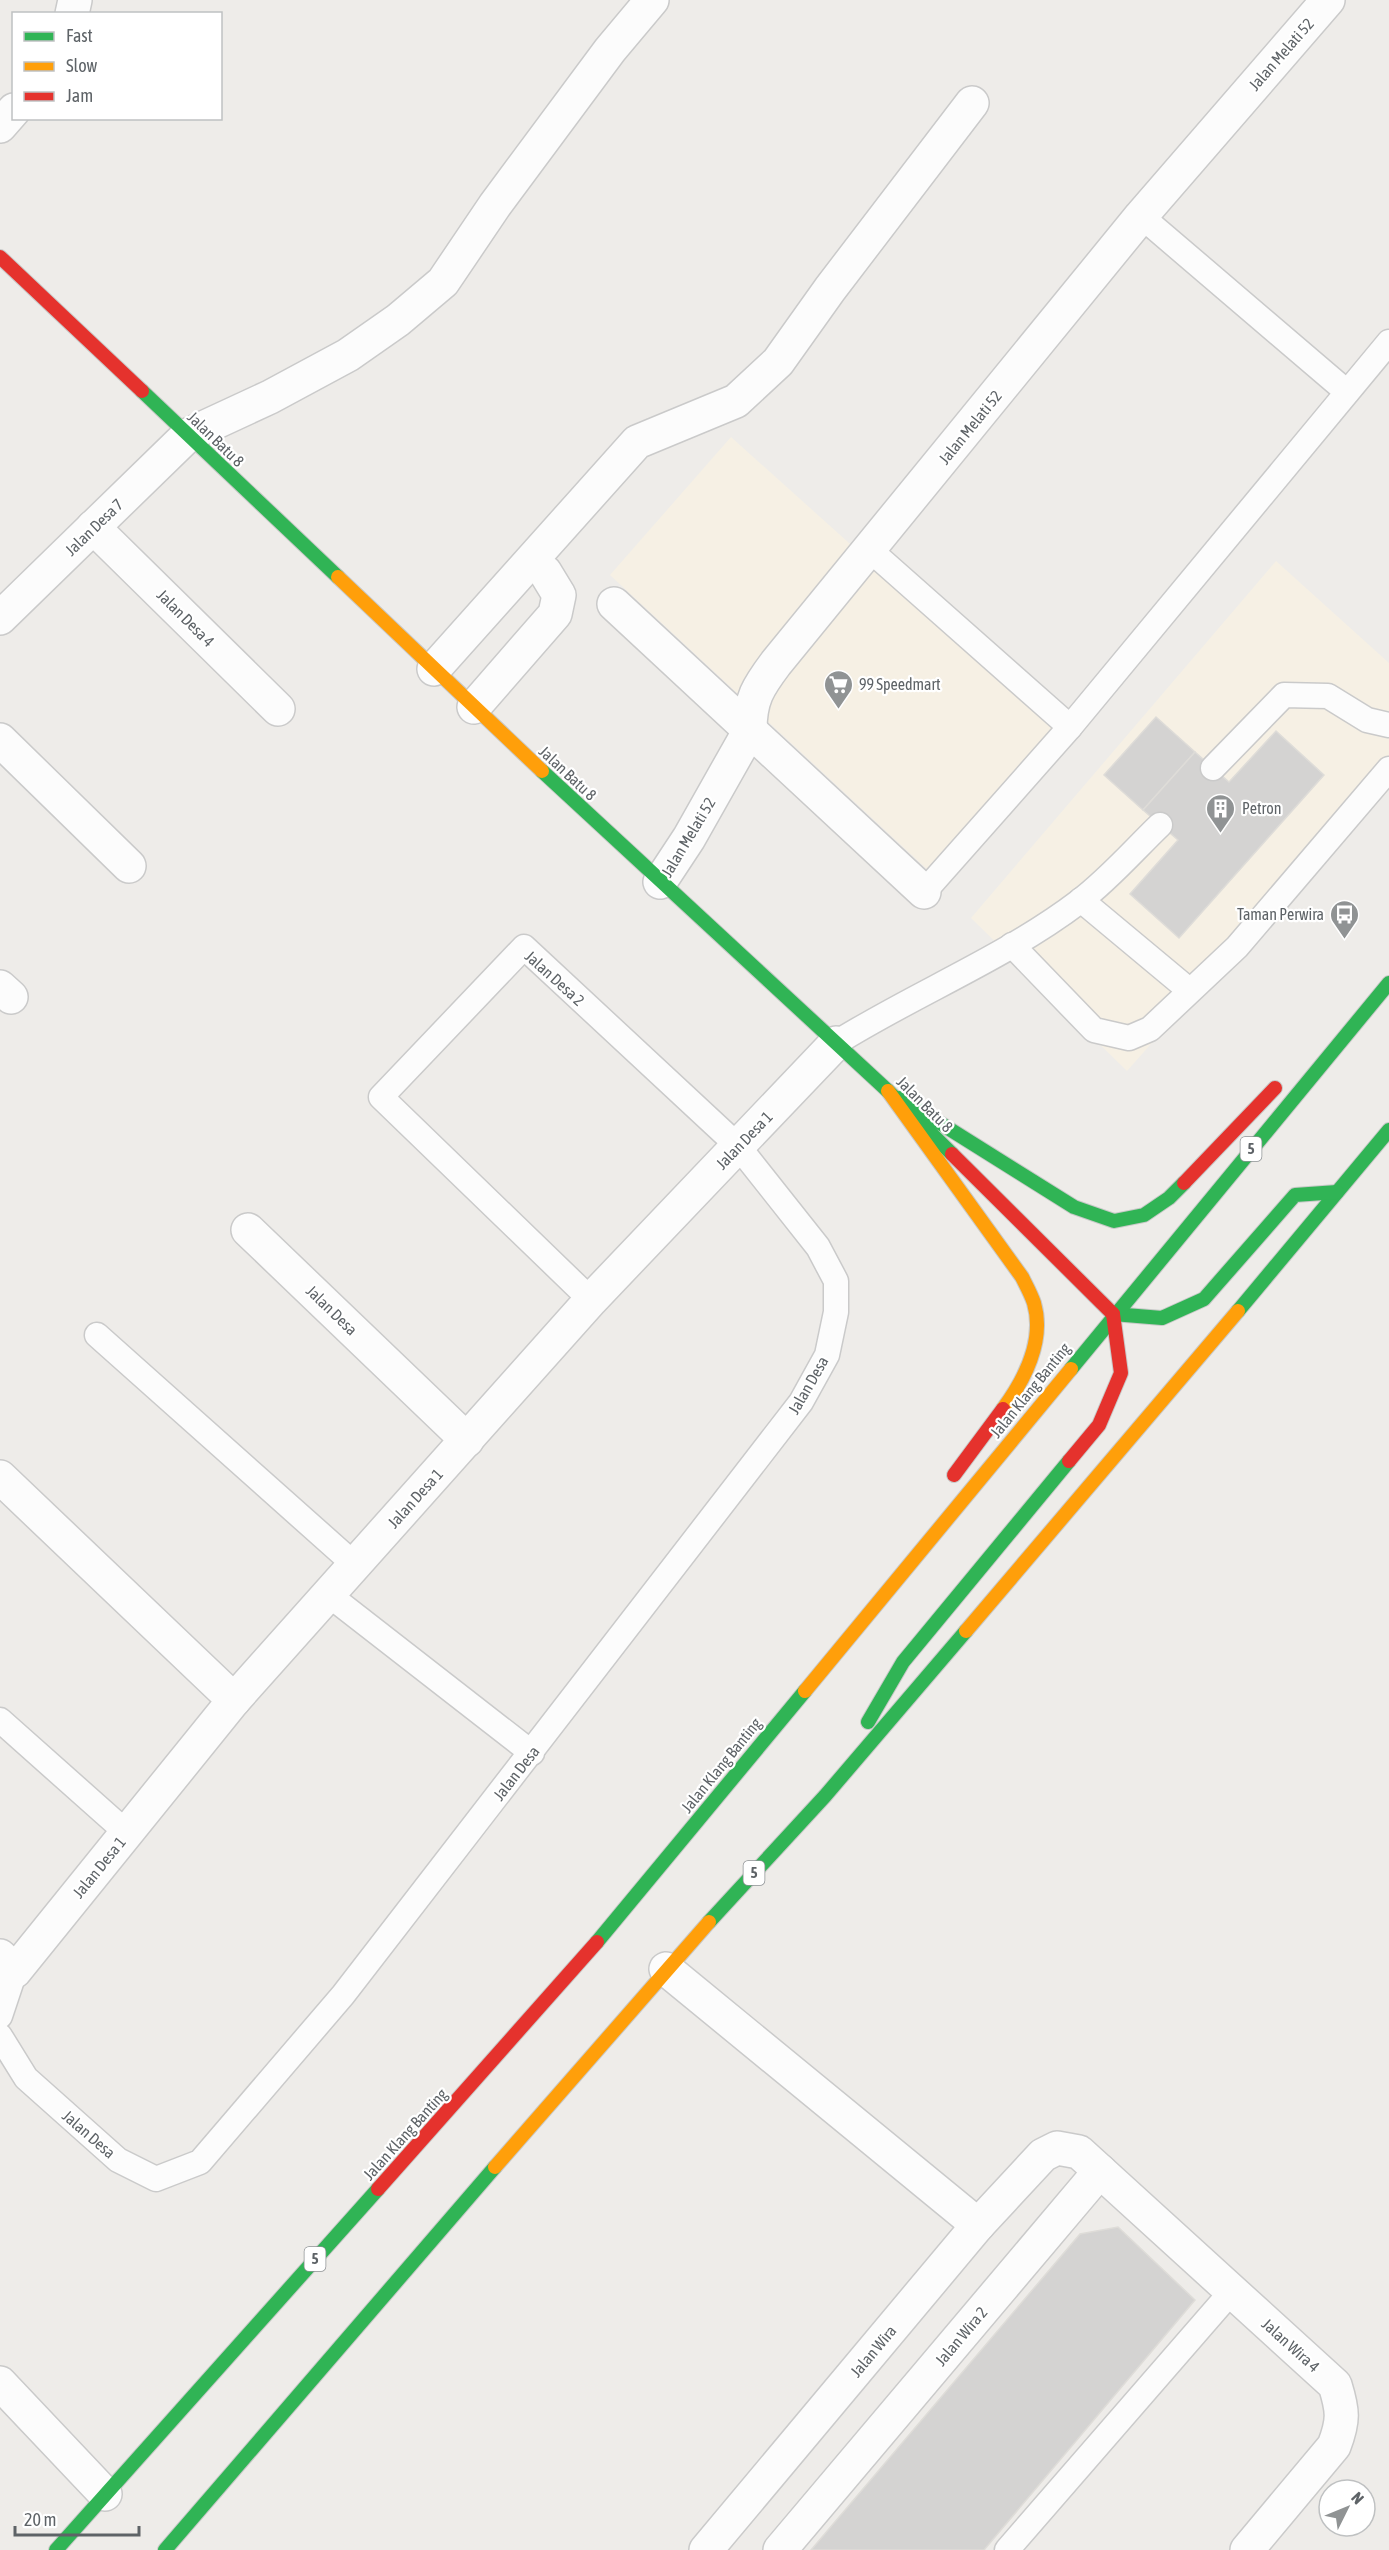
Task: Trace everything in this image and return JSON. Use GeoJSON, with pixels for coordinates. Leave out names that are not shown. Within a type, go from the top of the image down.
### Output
{"type":"FeatureCollection","features":[{"type":"Feature","properties":{"kind":"main road","name":"Jalan Batu 8"},"geometry":{"type":"LineString","coordinates":[[0,257],[660,882],[888,1091],[1113,1314]]}},
{"type":"Feature","properties":{"kind":"main road"},"geometry":{"type":"LineString","coordinates":[[1332,1030],[1389,971]]}},
{"type":"Feature","properties":{"kind":"main road","name":"Jalan Klang Banting"},"geometry":{"type":"LineString","coordinates":[[56,2550],[575,1969],[1113,1314],[1389,983]]}},
{"type":"Feature","properties":{"kind":"main road"},"geometry":{"type":"LineString","coordinates":[[888,1091],[976,1144],[1074,1208],[1114,1221],[1144,1215],[1169,1198],[1283,1080]]}},
{"type":"Feature","properties":{"kind":"main road"},"geometry":{"type":"LineString","coordinates":[[888,1091],[1022,1277],[1034,1304],[1036,1332],[1032,1362],[1013,1395],[945,1487]]}},
{"type":"Feature","properties":{"kind":"main road","name":"5"},"geometry":{"type":"LineString","coordinates":[[165,2550],[666,1969],[825,1796],[1180,1380],[1389,1130]]}},
{"type":"Feature","properties":{"kind":"main road"},"geometry":{"type":"LineString","coordinates":[[825,1796],[903,1662],[1099,1425],[1121,1373],[1113,1314],[1162,1318],[1204,1299],[1295,1195],[1337,1192]]}},
{"type":"Feature","properties":{"kind":"main road"},"geometry":{"type":"LineString","coordinates":[[741,1767],[868,1593]]}},
{"type":"Feature","properties":{"kind":"street","name":"Jalan Desa 7"},"geometry":{"type":"LineString","coordinates":[[0,618],[188,435],[270,397],[348,355],[398,320],[443,282],[508,187],[610,50],[652,0]]}},
{"type":"Feature","properties":{"kind":"street","name":"Jalan Melati 52"},"geometry":{"type":"LineString","coordinates":[[660,882],[690,838],[750,730],[750,712],[756,690],[807,623],[870,550],[1141,216],[1328,0]]}},
{"type":"Feature","properties":{"kind":"street"},"geometry":{"type":"LineString","coordinates":[[434,669],[637,442],[736,401],[778,362],[830,289],[972,103]]}},
{"type":"Feature","properties":{"kind":"street"},"geometry":{"type":"LineString","coordinates":[[0,126],[12,112]]}},
{"type":"Feature","properties":{"kind":"street","name":"Jalan Desa 4"},"geometry":{"type":"LineString","coordinates":[[93,527],[278,709]]}},
{"type":"Feature","properties":{"kind":"street"},"geometry":{"type":"LineString","coordinates":[[474,707],[555,614],[559,596],[545,572],[532,562]]}},
{"type":"Feature","properties":{"kind":"street"},"geometry":{"type":"LineString","coordinates":[[614,604],[924,892]]}},
{"type":"Feature","properties":{"kind":"street"},"geometry":{"type":"LineString","coordinates":[[0,740],[129,866]]}},
{"type":"Feature","properties":{"kind":"street","name":"Jalan Desa 1"},"geometry":{"type":"LineString","coordinates":[[8,1964],[127,1833],[234,1701],[591,1300],[836,1043]]}},
{"type":"Feature","properties":{"kind":"street","name":"Jalan Desa"},"geometry":{"type":"LineString","coordinates":[[248,1230],[467,1440]]}},
{"type":"Feature","properties":{"kind":"street"},"geometry":{"type":"LineString","coordinates":[[0,1478],[234,1701]]}},
{"type":"Feature","properties":{"kind":"street"},"geometry":{"type":"LineString","coordinates":[[666,1969],[978,2225]]}},
{"type":"Feature","properties":{"kind":"street","name":"Jalan Wira"},"geometry":{"type":"LineString","coordinates":[[706,2550],[978,2225],[1043,2155],[1057,2148],[1079,2152],[1100,2171]]}},
{"type":"Feature","properties":{"kind":"street","name":"Jalan Wira 4"},"geometry":{"type":"LineString","coordinates":[[1100,2171],[1335,2385],[1342,2411],[1341,2427],[1334,2446],[1247,2550]]}},
{"type":"Feature","properties":{"kind":"street","name":"Jalan Wira 2"},"geometry":{"type":"LineString","coordinates":[[780,2550],[1100,2171]]}},
{"type":"Feature","properties":{"kind":"street"},"geometry":{"type":"LineString","coordinates":[[0,2383],[105,2494]]}},
{"type":"Feature","properties":{"kind":"lane"},"geometry":{"type":"LineString","coordinates":[[1141,216],[1347,392]]}},
{"type":"Feature","properties":{"kind":"lane"},"geometry":{"type":"LineString","coordinates":[[924,892],[1070,727],[1389,342]]}},
{"type":"Feature","properties":{"kind":"lane"},"geometry":{"type":"LineString","coordinates":[[870,550],[1070,727]]}},
{"type":"Feature","properties":{"kind":"lane"},"geometry":{"type":"LineString","coordinates":[[1213,768],[1284,695],[1328,696],[1367,720],[1389,725]]}},
{"type":"Feature","properties":{"kind":"lane"},"geometry":{"type":"LineString","coordinates":[[1012,945],[1094,1030],[1129,1038],[1150,1029],[1237,947],[1389,769]]}},
{"type":"Feature","properties":{"kind":"lane"},"geometry":{"type":"LineString","coordinates":[[836,1043],[883,1013],[986,962],[1081,900],[1160,825]]}},
{"type":"Feature","properties":{"kind":"lane"},"geometry":{"type":"LineString","coordinates":[[1081,900],[1189,990]]}},
{"type":"Feature","properties":{"kind":"lane","name":"Jalan Desa 2"},"geometry":{"type":"LineString","coordinates":[[591,1300],[381,1097],[524,947],[738,1146]]}},
{"type":"Feature","properties":{"kind":"lane","name":"Jalan Desa"},"geometry":{"type":"LineString","coordinates":[[0,2036],[26,2078],[118,2160],[156,2180],[201,2162],[343,1995],[801,1402],[827,1355],[836,1312],[836,1281],[818,1247],[738,1146]]}},
{"type":"Feature","properties":{"kind":"lane"},"geometry":{"type":"LineString","coordinates":[[98,1335],[355,1565]]}},
{"type":"Feature","properties":{"kind":"lane"},"geometry":{"type":"LineString","coordinates":[[329,1595],[532,1753]]}},
{"type":"Feature","properties":{"kind":"lane"},"geometry":{"type":"LineString","coordinates":[[0,1720],[127,1833]]}},
{"type":"Feature","properties":{"kind":"lane"},"geometry":{"type":"LineString","coordinates":[[0,2016],[8,1964]]}},
{"type":"Feature","properties":{"kind":"lane"},"geometry":{"type":"LineString","coordinates":[[1007,2550],[1232,2291]]}},
{"type":"Feature","properties":{"kind":"shaded area"},"geometry":{"type":"Polygon","coordinates":[[[731,437],[1055,728],[929,871],[610,575],[731,437]]]}},
{"type":"Feature","properties":{"kind":"shaded area"},"geometry":{"type":"Polygon","coordinates":[[[1276,561],[1389,663],[1389,775],[1127,1071],[971,918],[1276,561]]]}},
{"type":"Feature","properties":{"kind":"building"},"geometry":{"type":"Polygon","coordinates":[[[1156,717],[1195,752],[1143,810],[1104,775],[1156,717]]]}},
{"type":"Feature","properties":{"kind":"building","name":"Petron"},"geometry":{"type":"Polygon","coordinates":[[[1276,731],[1324,775],[1179,938],[1130,894],[1178,840],[1143,810],[1195,752],[1229,782],[1276,731]]]}},
{"type":"Feature","properties":{"kind":"building"},"geometry":{"type":"Polygon","coordinates":[[[1118,2227],[1195,2300],[984,2550],[811,2550],[1080,2234],[1118,2227]]]}},
{"type":"Feature","properties":{"kind":"traffic: fast"},"geometry":{"type":"LineString","coordinates":[[142,391],[338,577]]}},
{"type":"Feature","properties":{"kind":"traffic: fast"},"geometry":{"type":"LineString","coordinates":[[542,771],[888,1091],[952,1154]]}},
{"type":"Feature","properties":{"kind":"traffic: fast"},"geometry":{"type":"LineString","coordinates":[[1071,1369],[1389,983]]}},
{"type":"Feature","properties":{"kind":"traffic: fast"},"geometry":{"type":"LineString","coordinates":[[900,1098],[1074,1207],[1114,1221],[1144,1215],[1169,1198],[1184,1183]]}},
{"type":"Feature","properties":{"kind":"traffic: fast"},"geometry":{"type":"LineString","coordinates":[[1238,1311],[1389,1130]]}},
{"type":"Feature","properties":{"kind":"traffic: fast"},"geometry":{"type":"LineString","coordinates":[[1113,1314],[1162,1318],[1204,1299],[1295,1195],[1337,1192]]}},
{"type":"Feature","properties":{"kind":"traffic: fast"},"geometry":{"type":"LineString","coordinates":[[868,1722],[903,1662],[1069,1461]]}},
{"type":"Feature","properties":{"kind":"traffic: fast"},"geometry":{"type":"LineString","coordinates":[[709,1922],[825,1796],[966,1631]]}},
{"type":"Feature","properties":{"kind":"traffic: fast"},"geometry":{"type":"LineString","coordinates":[[597,1942],[805,1691]]}},
{"type":"Feature","properties":{"kind":"traffic: fast"},"geometry":{"type":"LineString","coordinates":[[165,2550],[495,2167]]}},
{"type":"Feature","properties":{"kind":"traffic: fast"},"geometry":{"type":"LineString","coordinates":[[56,2550],[378,2189]]}},
{"type":"Feature","properties":{"kind":"traffic: slow"},"geometry":{"type":"LineString","coordinates":[[338,577],[542,771]]}},
{"type":"Feature","properties":{"kind":"traffic: slow"},"geometry":{"type":"LineString","coordinates":[[888,1091],[1022,1277],[1033,1300],[1037,1317],[1035,1345],[1019,1385],[1003,1409]]}},
{"type":"Feature","properties":{"kind":"traffic: slow"},"geometry":{"type":"LineString","coordinates":[[966,1631],[1238,1311]]}},
{"type":"Feature","properties":{"kind":"traffic: slow"},"geometry":{"type":"LineString","coordinates":[[805,1691],[1071,1369]]}},
{"type":"Feature","properties":{"kind":"traffic: slow"},"geometry":{"type":"LineString","coordinates":[[495,2167],[709,1922]]}},
{"type":"Feature","properties":{"kind":"traffic: jam"},"geometry":{"type":"LineString","coordinates":[[0,257],[142,391]]}},
{"type":"Feature","properties":{"kind":"traffic: jam"},"geometry":{"type":"LineString","coordinates":[[1184,1183],[1275,1088]]}},
{"type":"Feature","properties":{"kind":"traffic: jam"},"geometry":{"type":"LineString","coordinates":[[952,1154],[1113,1314]]}},
{"type":"Feature","properties":{"kind":"traffic: jam"},"geometry":{"type":"LineString","coordinates":[[1069,1461],[1099,1425],[1121,1373],[1113,1314]]}},
{"type":"Feature","properties":{"kind":"traffic: jam"},"geometry":{"type":"LineString","coordinates":[[954,1475],[1003,1409]]}},
{"type":"Feature","properties":{"kind":"traffic: jam"},"geometry":{"type":"LineString","coordinates":[[378,2189],[597,1942]]}},
{"type":"Feature","properties":{"kind":"place","name":"99 Speedmart"},"geometry":{"type":"Point","coordinates":[838,710]}},
{"type":"Feature","properties":{"kind":"place","name":"Petron"},"geometry":{"type":"Point","coordinates":[1221,834]}},
{"type":"Feature","properties":{"kind":"place","name":"Taman Perwira"},"geometry":{"type":"Point","coordinates":[1345,940]}}]}
